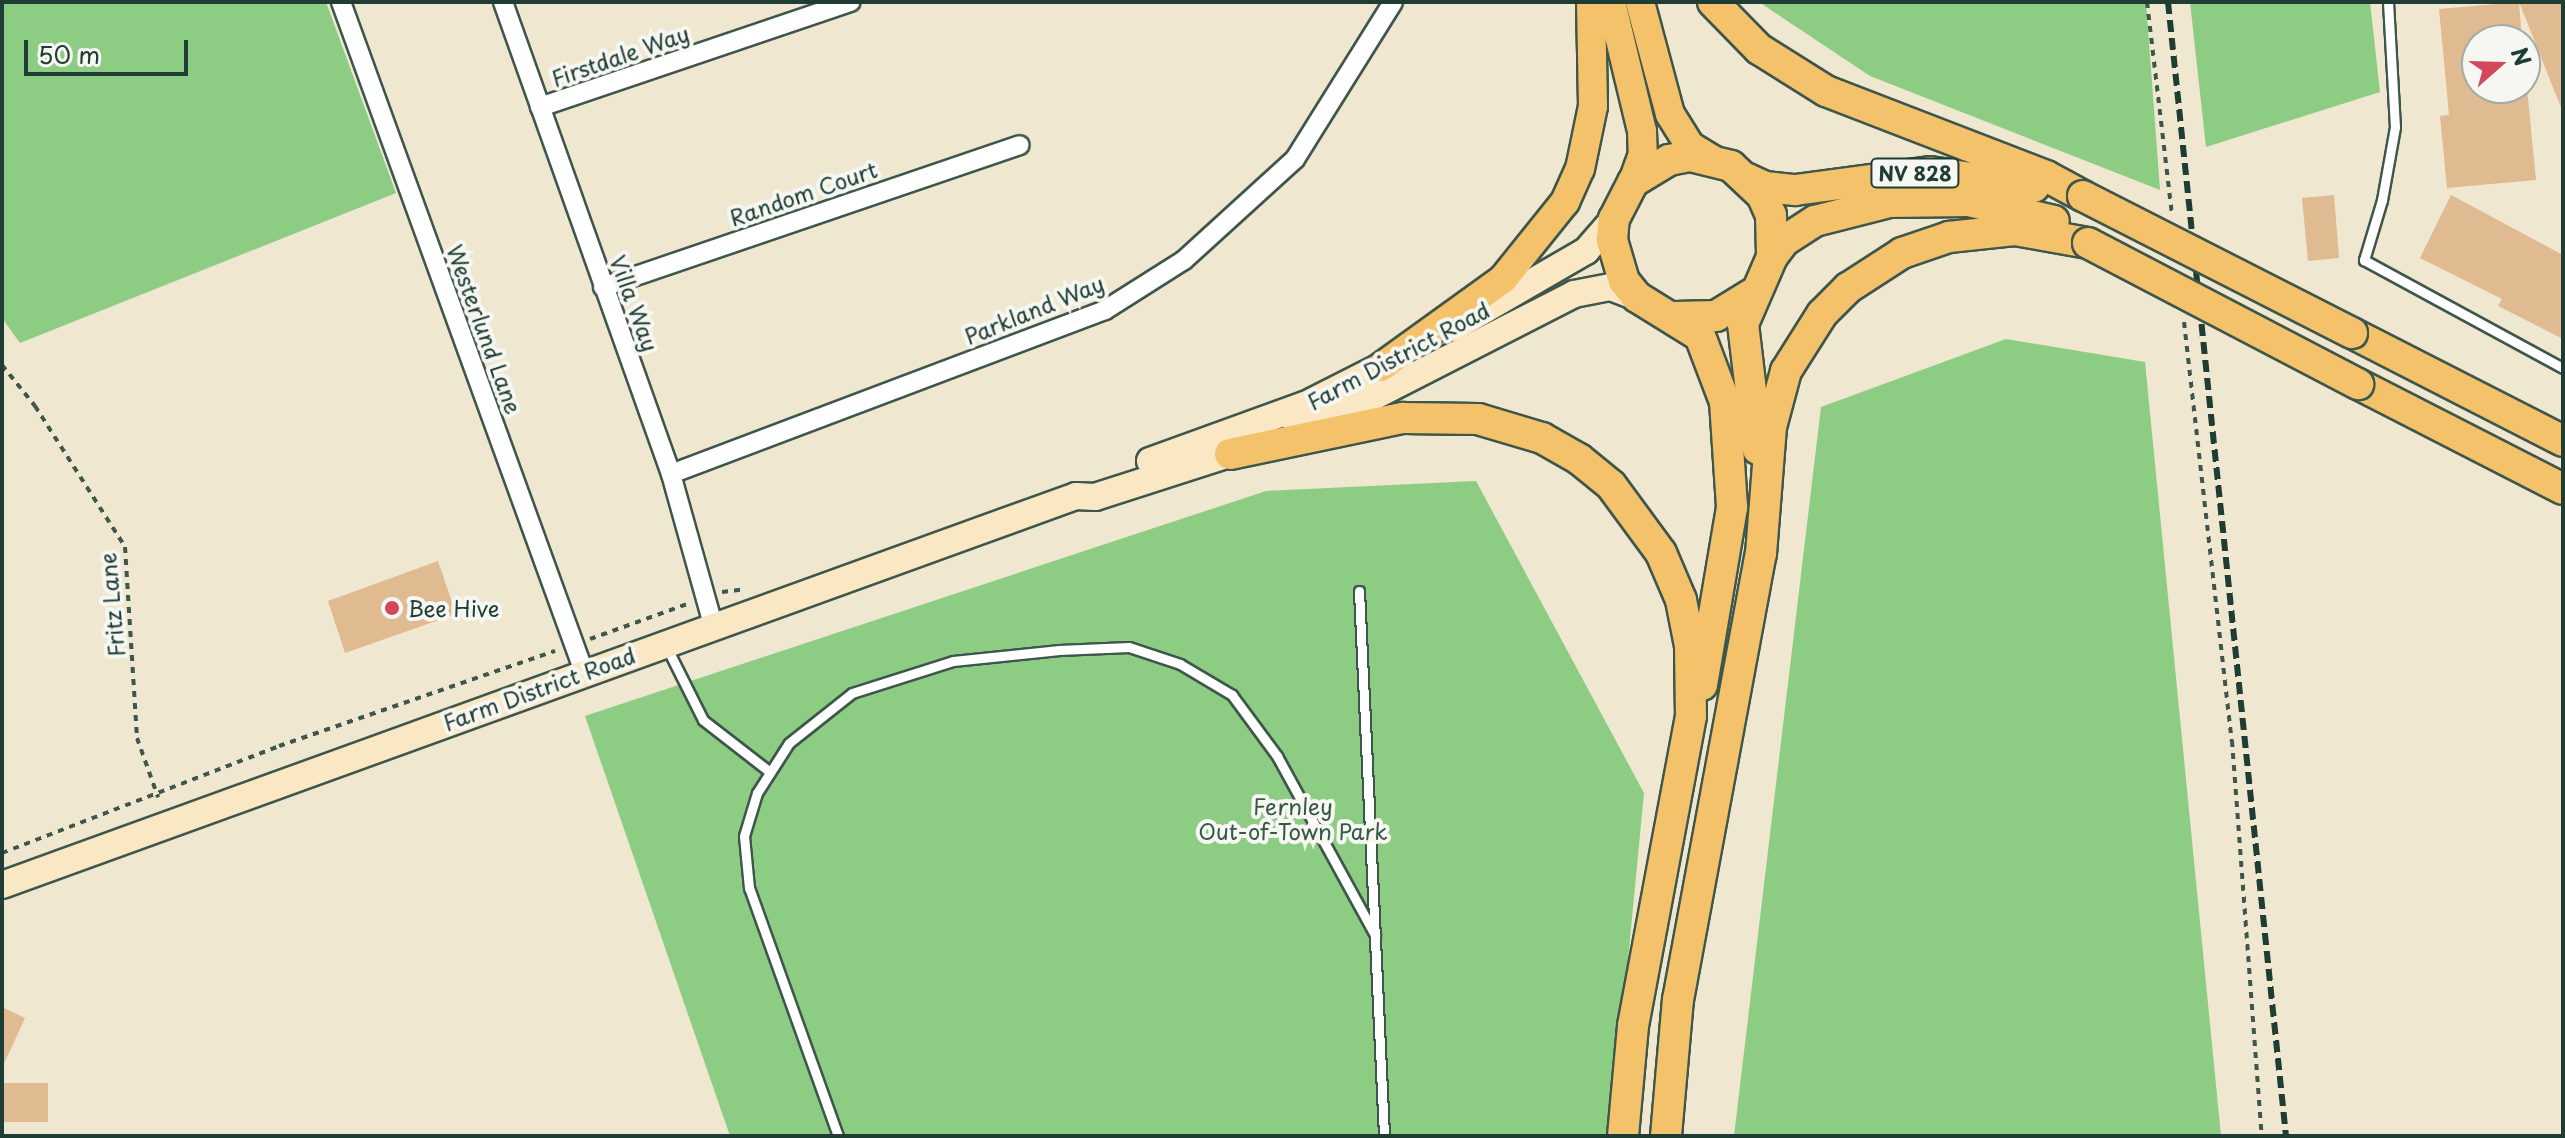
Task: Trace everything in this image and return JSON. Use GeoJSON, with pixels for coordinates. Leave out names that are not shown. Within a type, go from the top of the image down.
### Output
{"type":"FeatureCollection","features":[{"type":"Feature","properties":{"kind":"highway"},"geometry":{"type":"LineString","coordinates":[[1713,2],[1759,49],[1826,91],[2046,176],[2563,441]]}},
{"type":"Feature","properties":{"kind":"highway"},"geometry":{"type":"LineString","coordinates":[[1623,1136],[1633,1026],[1691,716],[1722,582],[1732,474],[1718,374],[1700,336],[1674,317],[1637,297],[1615,261],[1614,219],[1633,182],[1669,160],[1712,159],[1748,179],[1771,215],[1772,257]]}},
{"type":"Feature","properties":{"kind":"highway","name":"NV 828"},"geometry":{"type":"LineString","coordinates":[[1748,179],[1765,187],[1795,190],[1930,172],[2083,196]]}},
{"type":"Feature","properties":{"kind":"highway"},"geometry":{"type":"LineString","coordinates":[[1764,474],[1743,324],[1752,294],[1772,257],[1795,232],[1836,213],[1935,199],[2025,211],[2051,219],[2088,243],[2563,489]]}},
{"type":"Feature","properties":{"kind":"highway"},"geometry":{"type":"LineString","coordinates":[[1666,1136],[1678,1000],[1761,554],[1764,474],[1776,399],[1786,371],[1822,314],[1877,266],[1924,244],[1975,232],[2015,230],[2088,243]]}},
{"type":"Feature","properties":{"kind":"highway"},"geometry":{"type":"LineString","coordinates":[[1674,317],[1716,316],[1752,294]]}},
{"type":"Feature","properties":{"kind":"highway"},"geometry":{"type":"LineString","coordinates":[[1230,454],[1403,418],[1442,415],[1478,419],[1542,438],[1611,485],[1661,553],[1681,600],[1690,646],[1691,716]]}},
{"type":"Feature","properties":{"kind":"main road"},"geometry":{"type":"LineString","coordinates":[[1381,367],[1503,279],[1565,202],[1584,154],[1593,106],[1591,2]]}},
{"type":"Feature","properties":{"kind":"main road"},"geometry":{"type":"LineString","coordinates":[[1611,2],[1642,131],[1643,154],[1633,182]]}},
{"type":"Feature","properties":{"kind":"main road"},"geometry":{"type":"LineString","coordinates":[[1640,2],[1670,114],[1690,146],[1712,159]]}},
{"type":"Feature","properties":{"kind":"main road","name":"Farm District Road"},"geometry":{"type":"LineString","coordinates":[[1076,496],[1089,483],[1305,405],[1381,367],[1586,251],[1614,219]]}},
{"type":"Feature","properties":{"kind":"main road","name":"Farm District Road"},"geometry":{"type":"LineString","coordinates":[[2,885],[713,624],[1076,496],[1095,497],[1230,454],[1356,406],[1574,294],[1611,287],[1637,297]]}},
{"type":"Feature","properties":{"kind":"street","name":"Westerlund Lane"},"geometry":{"type":"LineString","coordinates":[[341,2],[584,672]]}},
{"type":"Feature","properties":{"kind":"street","name":"Villa Way"},"geometry":{"type":"LineString","coordinates":[[503,2],[671,474],[713,624]]}},
{"type":"Feature","properties":{"kind":"street","name":"Firstdale Way"},"geometry":{"type":"LineString","coordinates":[[540,107],[851,2]]}},
{"type":"Feature","properties":{"kind":"street","name":"Parkland Way"},"geometry":{"type":"LineString","coordinates":[[671,474],[1105,310],[1184,260],[1295,159],[1393,2]]}},
{"type":"Feature","properties":{"kind":"street","name":"Random Court"},"geometry":{"type":"LineString","coordinates":[[603,287],[1019,145]]}},
{"type":"Feature","properties":{"kind":"lane"},"geometry":{"type":"LineString","coordinates":[[2388,2],[2395,127],[2382,200],[2364,260],[2563,368]]}},
{"type":"Feature","properties":{"kind":"lane"},"geometry":{"type":"LineString","coordinates":[[1359,591],[1384,1136]]}},
{"type":"Feature","properties":{"kind":"lane"},"geometry":{"type":"LineString","coordinates":[[664,642],[703,720],[770,772]]}},
{"type":"Feature","properties":{"kind":"lane"},"geometry":{"type":"LineString","coordinates":[[838,1136],[749,888],[744,836],[757,793],[789,743],[852,693],[953,661],[1129,647],[1180,664],[1232,695],[1277,756],[1375,935]]}},
{"type":"Feature","properties":{"kind":"path"},"geometry":{"type":"LineString","coordinates":[[2147,2],[2173,222]]}},
{"type":"Feature","properties":{"kind":"path"},"geometry":{"type":"LineString","coordinates":[[2184,316],[2232,741],[2262,1136]]}},
{"type":"Feature","properties":{"kind":"path","name":"Fritz Lane"},"geometry":{"type":"LineString","coordinates":[[2,365],[35,406],[125,547],[137,738],[168,825]]}},
{"type":"Feature","properties":{"kind":"path"},"geometry":{"type":"LineString","coordinates":[[2,853],[158,797],[279,746],[705,597],[750,589],[786,598]]}},
{"type":"Feature","properties":{"kind":"green space"},"geometry":{"type":"Polygon","coordinates":[[[2,2],[326,2],[396,193],[20,343],[2,318],[2,2]]]}},
{"type":"Feature","properties":{"kind":"green space"},"geometry":{"type":"Polygon","coordinates":[[[1759,2],[2146,2],[2160,190],[1870,76],[1759,2]]]}},
{"type":"Feature","properties":{"kind":"green space"},"geometry":{"type":"Polygon","coordinates":[[[2190,2],[2370,2],[2380,92],[2206,147],[2190,2]]]}},
{"type":"Feature","properties":{"kind":"green space"},"geometry":{"type":"Polygon","coordinates":[[[2006,339],[2145,362],[2221,1136],[1734,1136],[1821,407],[2006,339]]]}},
{"type":"Feature","properties":{"kind":"green space","name":"Fernley Out-of-Town Park"},"geometry":{"type":"Polygon","coordinates":[[[1476,481],[1644,793],[1611,1136],[730,1136],[585,716],[1266,491],[1476,481]]]}},
{"type":"Feature","properties":{"kind":"building"},"geometry":{"type":"Polygon","coordinates":[[[2519,2],[2563,2],[2563,110],[2541,57],[2541,24],[2528,24],[2519,2]]]}},
{"type":"Feature","properties":{"kind":"building"},"geometry":{"type":"Polygon","coordinates":[[[2519,2],[2521,24],[2461,24],[2461,104],[2529,104],[2536,180],[2447,188],[2440,116],[2449,115],[2439,9],[2519,2]]]}},
{"type":"Feature","properties":{"kind":"building"},"geometry":{"type":"Polygon","coordinates":[[[2334,195],[2339,258],[2308,261],[2302,198],[2334,195]]]}},
{"type":"Feature","properties":{"kind":"building"},"geometry":{"type":"Polygon","coordinates":[[[2451,195],[2563,255],[2563,339],[2498,306],[2502,299],[2420,258],[2451,195]]]}},
{"type":"Feature","properties":{"kind":"building","name":"Bee Hive"},"geometry":{"type":"Polygon","coordinates":[[[438,561],[456,614],[345,653],[328,601],[438,561]]]}},
{"type":"Feature","properties":{"kind":"building"},"geometry":{"type":"Polygon","coordinates":[[[2,1007],[25,1018],[2,1068],[2,1007]]]}},
{"type":"Feature","properties":{"kind":"building"},"geometry":{"type":"Polygon","coordinates":[[[2,1083],[48,1083],[48,1122],[2,1122],[2,1083]]]}},
{"type":"Feature","properties":{"kind":"railway"},"geometry":{"type":"LineString","coordinates":[[2168,2],[2286,1136]]}},
{"type":"Feature","properties":{"kind":"place","name":"Bee Hive"},"geometry":{"type":"Point","coordinates":[392,608]}}]}
